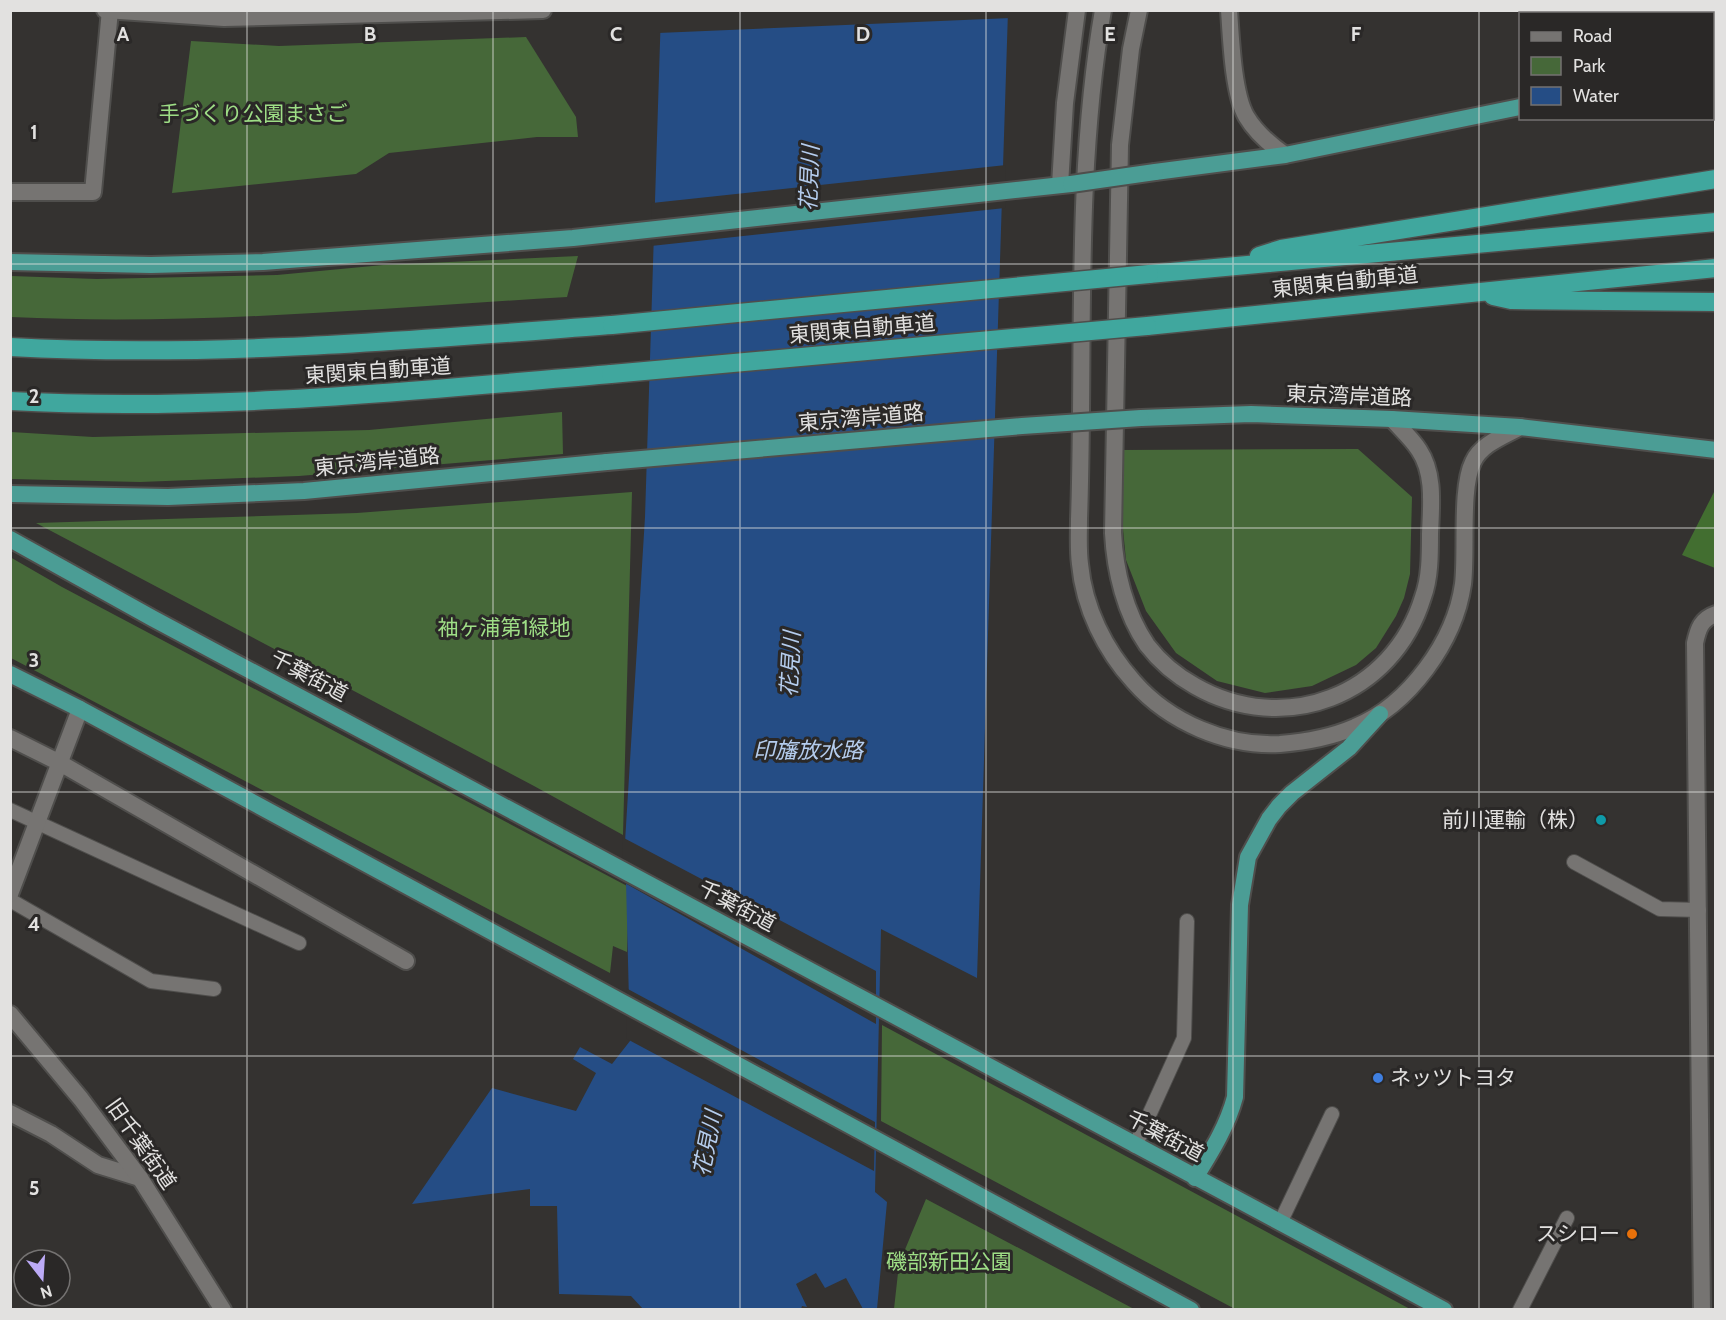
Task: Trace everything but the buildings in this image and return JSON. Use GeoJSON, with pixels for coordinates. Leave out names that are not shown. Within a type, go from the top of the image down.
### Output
{"type":"FeatureCollection","features":[{"type":"Feature","properties":{"kind":"highway"},"geometry":{"type":"LineString","coordinates":[[10,262],[152,265],[264,262],[573,238],[1060,185],[1285,155],[1519,107]]}},
{"type":"Feature","properties":{"kind":"highway"},"geometry":{"type":"LineString","coordinates":[[1229,266],[1281,249],[1716,179]]}},
{"type":"Feature","properties":{"kind":"highway","name":"東関東自動車道"},"geometry":{"type":"LineString","coordinates":[[10,347],[54,350],[274,347],[612,325],[1716,222]]}},
{"type":"Feature","properties":{"kind":"highway","name":"東関東自動車道"},"geometry":{"type":"LineString","coordinates":[[10,401],[58,404],[200,404],[322,399],[1147,326],[1716,268]]}},
{"type":"Feature","properties":{"kind":"highway"},"geometry":{"type":"LineString","coordinates":[[1473,292],[1511,300],[1716,302]]}},
{"type":"Feature","properties":{"kind":"highway","name":"東京湾岸道路"},"geometry":{"type":"LineString","coordinates":[[10,494],[168,497],[304,492],[607,462],[1022,426],[1251,414],[1392,419],[1520,427],[1716,450]]}},
{"type":"Feature","properties":{"kind":"highway","name":"千葉街道"},"geometry":{"type":"LineString","coordinates":[[16,543],[1444,1310]]}},
{"type":"Feature","properties":{"kind":"highway"},"geometry":{"type":"LineString","coordinates":[[10,674],[80,709],[1191,1310]]}},
{"type":"Feature","properties":{"kind":"highway"},"geometry":{"type":"LineString","coordinates":[[1195,1178],[1223,1131],[1235,1097],[1240,905],[1248,857],[1279,806],[1349,748],[1380,714]]}},
{"type":"Feature","properties":{"kind":"street"},"geometry":{"type":"LineString","coordinates":[[105,10],[224,18],[543,10]]}},
{"type":"Feature","properties":{"kind":"street"},"geometry":{"type":"LineString","coordinates":[[1060,185],[1065,103],[1077,10]]}},
{"type":"Feature","properties":{"kind":"street"},"geometry":{"type":"LineString","coordinates":[[1103,10],[1094,76],[1087,160],[1080,564],[1089,607],[1095,622],[1109,649],[1134,683],[1169,712],[1189,724],[1246,742],[1269,744],[1313,740],[1356,727],[1380,714],[1421,676],[1454,621],[1463,584],[1468,479],[1473,462],[1492,442],[1520,427]]}},
{"type":"Feature","properties":{"kind":"street"},"geometry":{"type":"LineString","coordinates":[[1139,10],[1131,49],[1120,145],[1113,540],[1126,603],[1135,623],[1148,645],[1179,677],[1232,702],[1262,709],[1284,709],[1318,702],[1346,691],[1363,681],[1392,654],[1407,633],[1424,596],[1430,556],[1431,495],[1426,463],[1419,449],[1392,419]]}},
{"type":"Feature","properties":{"kind":"street"},"geometry":{"type":"LineString","coordinates":[[1229,10],[1236,82],[1245,114],[1264,140],[1285,155]]}},
{"type":"Feature","properties":{"kind":"street"},"geometry":{"type":"LineString","coordinates":[[10,192],[93,192],[110,11]]}},
{"type":"Feature","properties":{"kind":"street"},"geometry":{"type":"LineString","coordinates":[[1702,1310],[1695,643],[1704,619],[1716,614]]}},
{"type":"Feature","properties":{"kind":"street"},"geometry":{"type":"LineString","coordinates":[[10,894],[80,709]]}},
{"type":"Feature","properties":{"kind":"street"},"geometry":{"type":"LineString","coordinates":[[10,738],[60,763],[406,961]]}},
{"type":"Feature","properties":{"kind":"street","name":"旧千葉街道"},"geometry":{"type":"LineString","coordinates":[[10,1014],[81,1099],[140,1178],[223,1310]]}},
{"type":"Feature","properties":{"kind":"street"},"geometry":{"type":"LineString","coordinates":[[10,1113],[51,1134],[98,1165],[140,1178]]}},
{"type":"Feature","properties":{"kind":"lane"},"geometry":{"type":"LineString","coordinates":[[10,810],[299,943]]}},
{"type":"Feature","properties":{"kind":"lane"},"geometry":{"type":"LineString","coordinates":[[1574,862],[1660,909],[1699,910]]}},
{"type":"Feature","properties":{"kind":"lane"},"geometry":{"type":"LineString","coordinates":[[10,900],[151,981],[214,989]]}},
{"type":"Feature","properties":{"kind":"lane"},"geometry":{"type":"LineString","coordinates":[[1135,1146],[1184,1038],[1187,921]]}},
{"type":"Feature","properties":{"kind":"lane"},"geometry":{"type":"LineString","coordinates":[[1281,1223],[1332,1114]]}},
{"type":"Feature","properties":{"kind":"lane"},"geometry":{"type":"LineString","coordinates":[[1520,1310],[1567,1218]]}},
{"type":"Feature","properties":{"kind":"green space","name":"手づくり公園まさご"},"geometry":{"type":"Polygon","coordinates":[[[526,37],[576,117],[578,137],[537,137],[389,153],[356,174],[172,193],[191,41],[279,46],[526,37]]]}},
{"type":"Feature","properties":{"kind":"green space"},"geometry":{"type":"Polygon","coordinates":[[[578,256],[567,297],[219,318],[11,317],[11,276],[97,279],[277,275],[383,265],[578,256]]]}},
{"type":"Feature","properties":{"kind":"green space"},"geometry":{"type":"Polygon","coordinates":[[[562,412],[563,454],[299,476],[140,482],[11,479],[11,432],[93,437],[369,430],[562,412]]]}},
{"type":"Feature","properties":{"kind":"green space"},"geometry":{"type":"Polygon","coordinates":[[[1358,449],[1412,497],[1410,574],[1404,598],[1396,616],[1376,648],[1356,665],[1312,686],[1265,693],[1217,681],[1176,653],[1146,611],[1126,560],[1118,478],[1120,450],[1358,449]]]}},
{"type":"Feature","properties":{"kind":"green space"},"geometry":{"type":"Polygon","coordinates":[[[1715,490],[1715,568],[1682,555],[1715,490]]]}},
{"type":"Feature","properties":{"kind":"green space","name":"袖ヶ浦第1緑地"},"geometry":{"type":"Polygon","coordinates":[[[632,492],[623,835],[36,523],[357,513],[632,492]]]}},
{"type":"Feature","properties":{"kind":"green space"},"geometry":{"type":"Polygon","coordinates":[[[10,557],[62,587],[629,887],[627,952],[613,946],[610,973],[11,658],[10,557]]]}},
{"type":"Feature","properties":{"kind":"green space"},"geometry":{"type":"Polygon","coordinates":[[[882,1025],[1410,1309],[1235,1309],[881,1121],[882,1025]]]}},
{"type":"Feature","properties":{"kind":"green space","name":"磯部新田公園"},"geometry":{"type":"Polygon","coordinates":[[[926,1199],[1134,1309],[894,1309],[899,1264],[926,1199]]]}},
{"type":"Feature","properties":{"kind":"water","name":"印旛放水路"},"geometry":{"type":"Polygon","coordinates":[[[661,11],[1008,11],[977,978],[881,929],[875,1192],[887,1202],[877,1309],[863,1309],[846,1278],[825,1288],[816,1273],[796,1284],[807,1307],[802,1306],[801,1309],[643,1309],[631,1296],[559,1294],[557,1206],[530,1206],[530,1189],[412,1204],[492,1088],[576,1111],[596,1073],[573,1059],[580,1047],[612,1064],[630,1041],[625,842],[645,517],[661,11]]]}},
{"type":"Feature","properties":{"kind":"pier"},"geometry":{"type":"Polygon","coordinates":[[[658,10],[1011,10],[1011,18],[658,33],[658,10]]]}},
{"type":"Feature","properties":{"kind":"pier"},"geometry":{"type":"Polygon","coordinates":[[[1006,165],[1005,208],[651,246],[652,203],[1006,165]]]}},
{"type":"Feature","properties":{"kind":"pier"},"geometry":{"type":"Polygon","coordinates":[[[622,837],[876,971],[876,1024],[623,882],[622,837]]]}},
{"type":"Feature","properties":{"kind":"pier"},"geometry":{"type":"Polygon","coordinates":[[[626,988],[875,1122],[874,1171],[627,1039],[626,988]]]}},
{"type":"Feature","properties":{"kind":"place","name":"前川運輸（株）"},"geometry":{"type":"Point","coordinates":[1601,820]}},
{"type":"Feature","properties":{"kind":"place","name":"ネッツトヨタ"},"geometry":{"type":"Point","coordinates":[1378,1078]}},
{"type":"Feature","properties":{"kind":"place","name":"スシロー"},"geometry":{"type":"Point","coordinates":[1632,1234]}},
{"type":"Feature","properties":{"kind":"water label","name":"花見川"},"geometry":{"type":"Point","coordinates":[809,178]}},
{"type":"Feature","properties":{"kind":"water label","name":"花見川"},"geometry":{"type":"Point","coordinates":[790,664]}},
{"type":"Feature","properties":{"kind":"water label","name":"花見川"},"geometry":{"type":"Point","coordinates":[707,1143]}}]}
